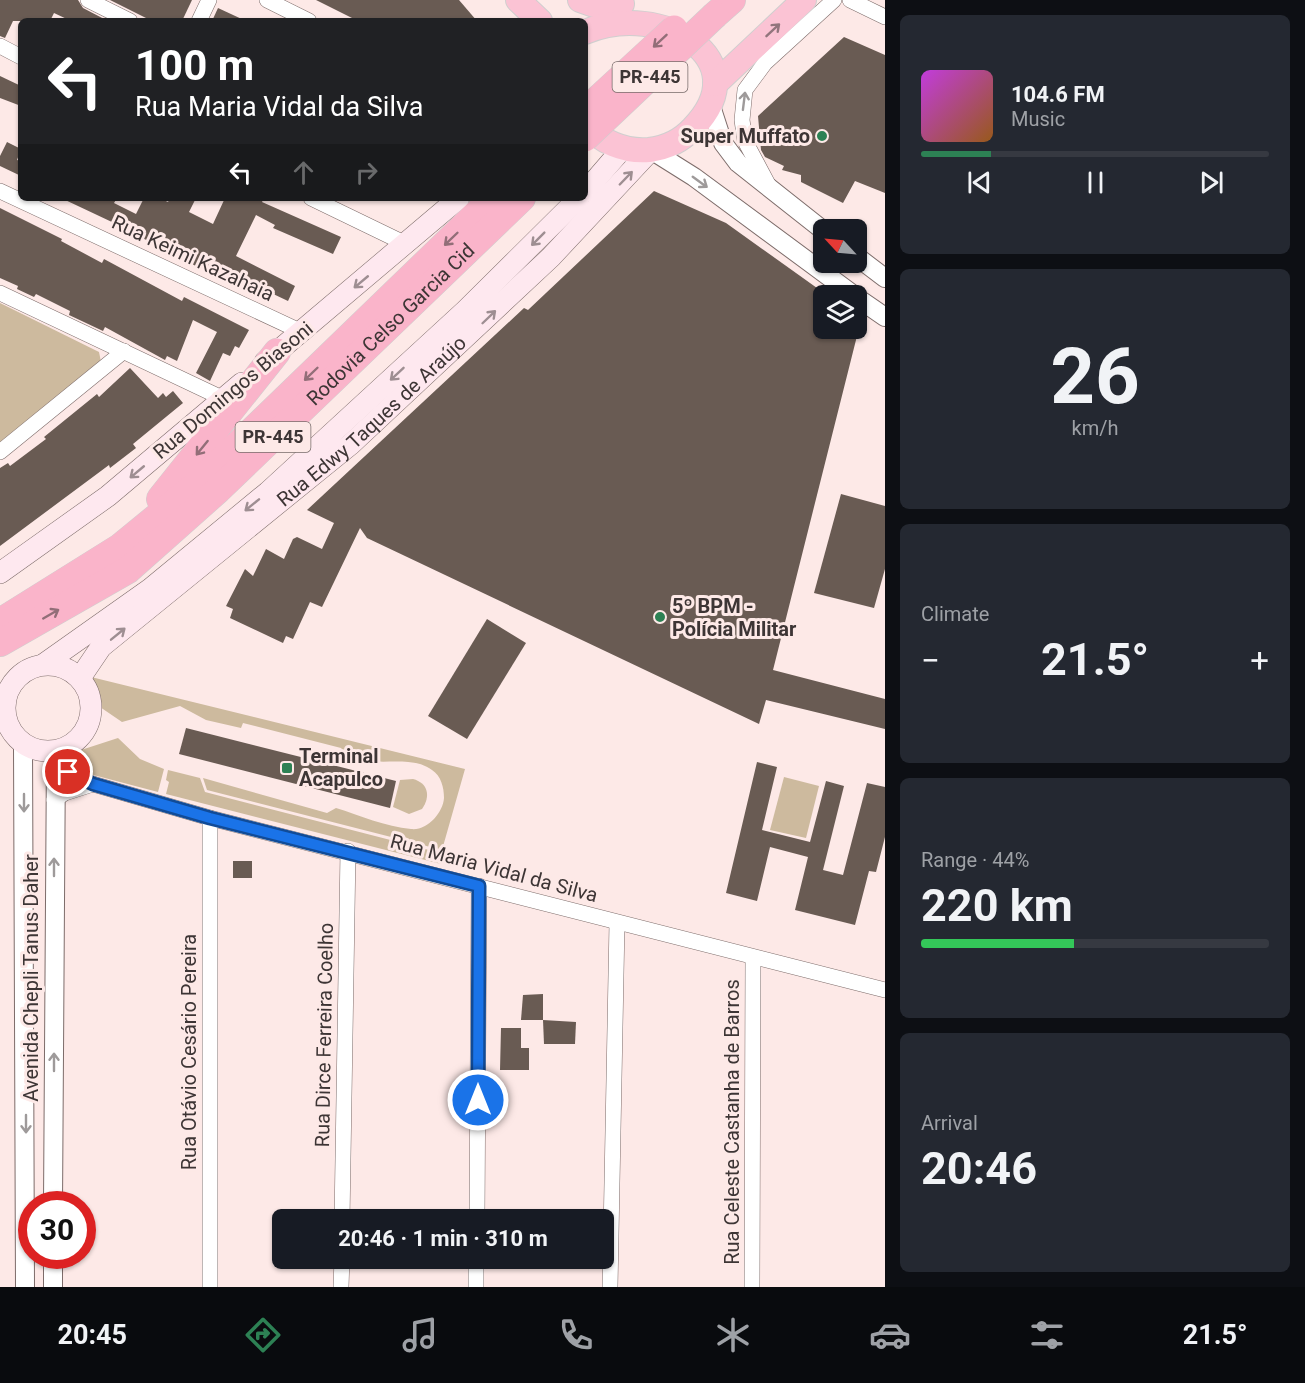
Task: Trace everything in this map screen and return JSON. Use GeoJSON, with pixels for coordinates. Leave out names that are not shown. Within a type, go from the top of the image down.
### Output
{"type":"FeatureCollection","features":[{"type":"Feature","properties":{"kind":"highway"},"geometry":{"type":"LineString","coordinates":[[518,0],[537,18]]}},
{"type":"Feature","properties":{"kind":"highway"},"geometry":{"type":"LineString","coordinates":[[580,0],[594,5],[645,3],[669,9],[691,22],[706,41],[714,64],[712,94],[700,121],[687,135],[670,145],[651,150],[623,148],[600,138],[588,126]]}},
{"type":"Feature","properties":{"kind":"highway","name":"PR-445"},"geometry":{"type":"LineString","coordinates":[[712,94],[804,0]]}},
{"type":"Feature","properties":{"kind":"highway"},"geometry":{"type":"LineString","coordinates":[[588,29],[598,19],[616,9],[645,3]]}},
{"type":"Feature","properties":{"kind":"highway","name":"PR-445"},"geometry":{"type":"LineString","coordinates":[[588,109],[714,4]]}},
{"type":"Feature","properties":{"kind":"highway","name":"PR-445"},"geometry":{"type":"LineString","coordinates":[[588,135],[714,4]]}},
{"type":"Feature","properties":{"kind":"highway","name":"Rodovia Celso Garcia Cid"},"geometry":{"type":"LineString","coordinates":[[0,622],[120,547],[196,484],[490,201]]}},
{"type":"Feature","properties":{"kind":"highway","name":"Rodovia Celso Garcia Cid"},"geometry":{"type":"LineString","coordinates":[[0,643],[128,570],[218,490],[519,201]]}},
{"type":"Feature","properties":{"kind":"highway"},"geometry":{"type":"LineString","coordinates":[[120,547],[277,352]]}},
{"type":"Feature","properties":{"kind":"main road"},"geometry":{"type":"LineString","coordinates":[[588,189],[623,148]]}},
{"type":"Feature","properties":{"kind":"main road","name":"Rua Edwy Taques de Araújo"},"geometry":{"type":"LineString","coordinates":[[80,678],[101,648],[351,444],[453,351],[551,257],[651,150]]}},
{"type":"Feature","properties":{"kind":"main road","name":"Rua Domingos Biasoni"},"geometry":{"type":"LineString","coordinates":[[0,573],[108,496],[456,201]]}},
{"type":"Feature","properties":{"kind":"main road","name":"Rua Edwy Taques de Araújo"},"geometry":{"type":"LineString","coordinates":[[45,664],[150,589],[276,485],[466,310],[576,201]]}},
{"type":"Feature","properties":{"kind":"main road"},"geometry":{"type":"LineString","coordinates":[[45,664],[57,665],[80,678],[91,703],[90,717],[85,730],[76,741],[56,755],[23,745],[3,722],[5,703],[12,683],[32,667],[45,664]]}},
{"type":"Feature","properties":{"kind":"street"},"geometry":{"type":"LineString","coordinates":[[88,0],[124,18]]}},
{"type":"Feature","properties":{"kind":"street"},"geometry":{"type":"LineString","coordinates":[[200,18],[209,0]]}},
{"type":"Feature","properties":{"kind":"street"},"geometry":{"type":"LineString","coordinates":[[267,0],[303,18]]}},
{"type":"Feature","properties":{"kind":"street"},"geometry":{"type":"LineString","coordinates":[[773,193],[745,141],[742,120],[745,90],[765,63],[834,0]]}},
{"type":"Feature","properties":{"kind":"street"},"geometry":{"type":"LineString","coordinates":[[850,0],[885,17]]}},
{"type":"Feature","properties":{"kind":"street"},"geometry":{"type":"LineString","coordinates":[[0,46],[18,55]]}},
{"type":"Feature","properties":{"kind":"street"},"geometry":{"type":"LineString","coordinates":[[712,94],[723,143],[738,163],[813,223]]}},
{"type":"Feature","properties":{"kind":"street"},"geometry":{"type":"LineString","coordinates":[[651,150],[694,177],[841,285]]}},
{"type":"Feature","properties":{"kind":"street","name":"Rua Keimi Kazahaia"},"geometry":{"type":"LineString","coordinates":[[0,191],[18,199]]}},
{"type":"Feature","properties":{"kind":"street","name":"Rua Keimi Kazahaia"},"geometry":{"type":"LineString","coordinates":[[21,201],[303,332]]}},
{"type":"Feature","properties":{"kind":"street"},"geometry":{"type":"LineString","coordinates":[[317,201],[406,244],[445,201]]}},
{"type":"Feature","properties":{"kind":"street"},"geometry":{"type":"LineString","coordinates":[[867,264],[885,278]]}},
{"type":"Feature","properties":{"kind":"street"},"geometry":{"type":"LineString","coordinates":[[0,293],[224,399]]}},
{"type":"Feature","properties":{"kind":"street"},"geometry":{"type":"LineString","coordinates":[[867,303],[883,312]]}},
{"type":"Feature","properties":{"kind":"street"},"geometry":{"type":"LineString","coordinates":[[0,452],[124,351]]}},
{"type":"Feature","properties":{"kind":"street","name":"Avenida Chepli Tanus Daher"},"geometry":{"type":"LineString","coordinates":[[23,745],[25,1287]]}},
{"type":"Feature","properties":{"kind":"street","name":"Rua Maria Vidal da Silva"},"geometry":{"type":"LineString","coordinates":[[56,755],[74,776],[93,784],[210,818],[348,851],[618,923],[885,990]]}},
{"type":"Feature","properties":{"kind":"street","name":"Avenida Chepli Tanus Daher"},"geometry":{"type":"LineString","coordinates":[[53,1191],[56,755]]}},
{"type":"Feature","properties":{"kind":"street"},"geometry":{"type":"LineString","coordinates":[[54,800],[65,793],[93,784]]}},
{"type":"Feature","properties":{"kind":"street","name":"Rua Otávio Cesário Pereira"},"geometry":{"type":"LineString","coordinates":[[210,818],[210,1287]]}},
{"type":"Feature","properties":{"kind":"street","name":"Rua Dirce Ferreira Coelho"},"geometry":{"type":"LineString","coordinates":[[342,1209],[348,851]]}},
{"type":"Feature","properties":{"kind":"street"},"geometry":{"type":"LineString","coordinates":[[477,1209],[479,886]]}},
{"type":"Feature","properties":{"kind":"street"},"geometry":{"type":"LineString","coordinates":[[610,1287],[618,923]]}},
{"type":"Feature","properties":{"kind":"street","name":"Rua Celeste Castanha de Barros"},"geometry":{"type":"LineString","coordinates":[[752,1287],[753,957]]}},
{"type":"Feature","properties":{"kind":"street"},"geometry":{"type":"LineString","coordinates":[[53,1269],[53,1287]]}},
{"type":"Feature","properties":{"kind":"street"},"geometry":{"type":"LineString","coordinates":[[341,1287],[342,1269]]}},
{"type":"Feature","properties":{"kind":"street"},"geometry":{"type":"LineString","coordinates":[[476,1269],[476,1287]]}},
{"type":"Feature","properties":{"kind":"shaded area"},"geometry":{"type":"Polygon","coordinates":[[[0,303],[99,352],[101,362],[0,447],[0,303]]]}},
{"type":"Feature","properties":{"kind":"shaded area"},"geometry":{"type":"Polygon","coordinates":[[[91,677],[465,769],[442,850],[207,790],[203,778],[327,813],[336,808],[392,826],[417,829],[433,820],[441,809],[444,798],[443,786],[438,775],[422,765],[410,762],[361,760],[350,756],[341,748],[243,723],[241,728],[206,720],[180,706],[122,722],[81,694],[81,685],[91,677]]]}},
{"type":"Feature","properties":{"kind":"shaded area"},"geometry":{"type":"Polygon","coordinates":[[[118,738],[140,759],[164,769],[158,792],[82,772],[76,768],[74,758],[78,751],[118,738]]]}},
{"type":"Feature","properties":{"kind":"shaded area"},"geometry":{"type":"Polygon","coordinates":[[[168,770],[200,778],[205,792],[433,851],[441,864],[166,794],[169,782],[166,780],[168,770]]]}},
{"type":"Feature","properties":{"kind":"shaded area"},"geometry":{"type":"Polygon","coordinates":[[[784,777],[819,786],[806,838],[770,830],[784,777]]]}},
{"type":"Feature","properties":{"kind":"shaded area"},"geometry":{"type":"Polygon","coordinates":[[[413,779],[425,787],[427,795],[422,809],[409,814],[393,807],[400,780],[413,779]]]}},
{"type":"Feature","properties":{"kind":"building"},"geometry":{"type":"Polygon","coordinates":[[[0,0],[78,0],[83,8],[102,18],[65,18],[54,13],[52,18],[18,18],[18,21],[13,21],[5,38],[0,36],[0,0]]]}},
{"type":"Feature","properties":{"kind":"building"},"geometry":{"type":"Polygon","coordinates":[[[110,0],[192,0],[183,18],[146,18],[110,0]]]}},
{"type":"Feature","properties":{"kind":"building"},"geometry":{"type":"Polygon","coordinates":[[[316,0],[459,0],[474,18],[352,18],[316,0]]]}},
{"type":"Feature","properties":{"kind":"building"},"geometry":{"type":"Polygon","coordinates":[[[218,8],[240,18],[213,18],[218,8]]]}},
{"type":"Feature","properties":{"kind":"building","name":"Super Muffato"},"geometry":{"type":"Polygon","coordinates":[[[844,37],[885,55],[885,193],[855,181],[843,203],[801,182],[801,175],[782,170],[784,166],[765,157],[761,150],[758,116],[844,37]]]}},
{"type":"Feature","properties":{"kind":"building"},"geometry":{"type":"Polygon","coordinates":[[[0,76],[18,85],[18,105],[0,98],[0,76]]]}},
{"type":"Feature","properties":{"kind":"building"},"geometry":{"type":"Polygon","coordinates":[[[7,142],[18,148],[18,175],[0,166],[0,156],[7,142]]]}},
{"type":"Feature","properties":{"kind":"building","name":"5º BPM - Polícia Militar"},"geometry":{"type":"Polygon","coordinates":[[[654,191],[726,223],[813,285],[813,339],[856,339],[773,670],[885,699],[885,729],[766,700],[759,724],[367,538],[360,528],[322,607],[310,602],[293,639],[286,636],[283,643],[230,618],[233,609],[226,606],[245,569],[253,576],[266,549],[284,559],[293,539],[297,537],[322,549],[334,523],[307,510],[524,308],[528,310],[654,191]]]}},
{"type":"Feature","properties":{"kind":"building"},"geometry":{"type":"Polygon","coordinates":[[[67,201],[115,201],[114,203],[136,214],[142,201],[194,201],[189,212],[213,224],[224,201],[262,201],[341,237],[333,254],[273,228],[275,225],[256,215],[236,256],[295,286],[288,301],[269,292],[267,297],[262,298],[230,279],[228,284],[176,255],[174,259],[162,253],[163,251],[156,244],[130,233],[131,231],[67,201]]]}},
{"type":"Feature","properties":{"kind":"building"},"geometry":{"type":"Polygon","coordinates":[[[0,208],[62,239],[61,241],[102,263],[104,259],[182,301],[184,297],[249,330],[239,348],[235,346],[230,356],[223,353],[210,381],[196,373],[217,332],[193,320],[177,361],[167,356],[165,360],[105,327],[103,331],[69,315],[70,311],[36,294],[34,297],[17,289],[18,286],[0,278],[0,208]]]}},
{"type":"Feature","properties":{"kind":"building"},"geometry":{"type":"Polygon","coordinates":[[[130,368],[158,398],[163,393],[166,397],[173,391],[183,403],[133,444],[136,448],[110,468],[109,465],[0,546],[0,468],[8,463],[10,466],[46,439],[44,437],[97,394],[99,397],[130,368]]]}},
{"type":"Feature","properties":{"kind":"building"},"geometry":{"type":"Polygon","coordinates":[[[841,494],[885,506],[885,569],[874,608],[814,593],[841,494]]]}},
{"type":"Feature","properties":{"kind":"building"},"geometry":{"type":"Polygon","coordinates":[[[487,619],[526,643],[467,739],[428,716],[487,619]]]}},
{"type":"Feature","properties":{"kind":"building","name":"Terminal Acapulco"},"geometry":{"type":"Polygon","coordinates":[[[186,728],[396,781],[390,808],[179,754],[186,728]]]}},
{"type":"Feature","properties":{"kind":"building"},"geometry":{"type":"Polygon","coordinates":[[[757,762],[777,767],[762,830],[810,842],[826,781],[844,786],[823,870],[843,875],[867,783],[885,787],[885,837],[876,872],[869,871],[855,925],[795,910],[808,857],[770,847],[757,901],[726,893],[757,762]]]}},
{"type":"Feature","properties":{"kind":"building"},"geometry":{"type":"Polygon","coordinates":[[[233,861],[252,861],[252,878],[233,878],[233,861]]]}},
{"type":"Feature","properties":{"kind":"building"},"geometry":{"type":"Polygon","coordinates":[[[543,994],[543,1020],[521,1020],[523,995],[543,994]]]}},
{"type":"Feature","properties":{"kind":"building"},"geometry":{"type":"Polygon","coordinates":[[[543,1020],[576,1022],[575,1044],[544,1044],[543,1020]]]}},
{"type":"Feature","properties":{"kind":"building"},"geometry":{"type":"Polygon","coordinates":[[[501,1028],[521,1028],[521,1048],[529,1048],[529,1070],[500,1070],[501,1028]]]}},
{"type":"Feature","properties":{"kind":"place","name":"Super Muffato"},"geometry":{"type":"Point","coordinates":[822,136]}},
{"type":"Feature","properties":{"kind":"place","name":"5º BPM - Polícia Militar"},"geometry":{"type":"Point","coordinates":[660,617]}},
{"type":"Feature","properties":{"kind":"place","name":"Terminal Acapulco"},"geometry":{"type":"Point","coordinates":[287,768]}},
{"type":"Feature","properties":{"kind":"route"},"geometry":{"type":"LineString","coordinates":[[68,772],[93,784],[210,818],[348,851],[479,886],[478,1100]]}}]}
